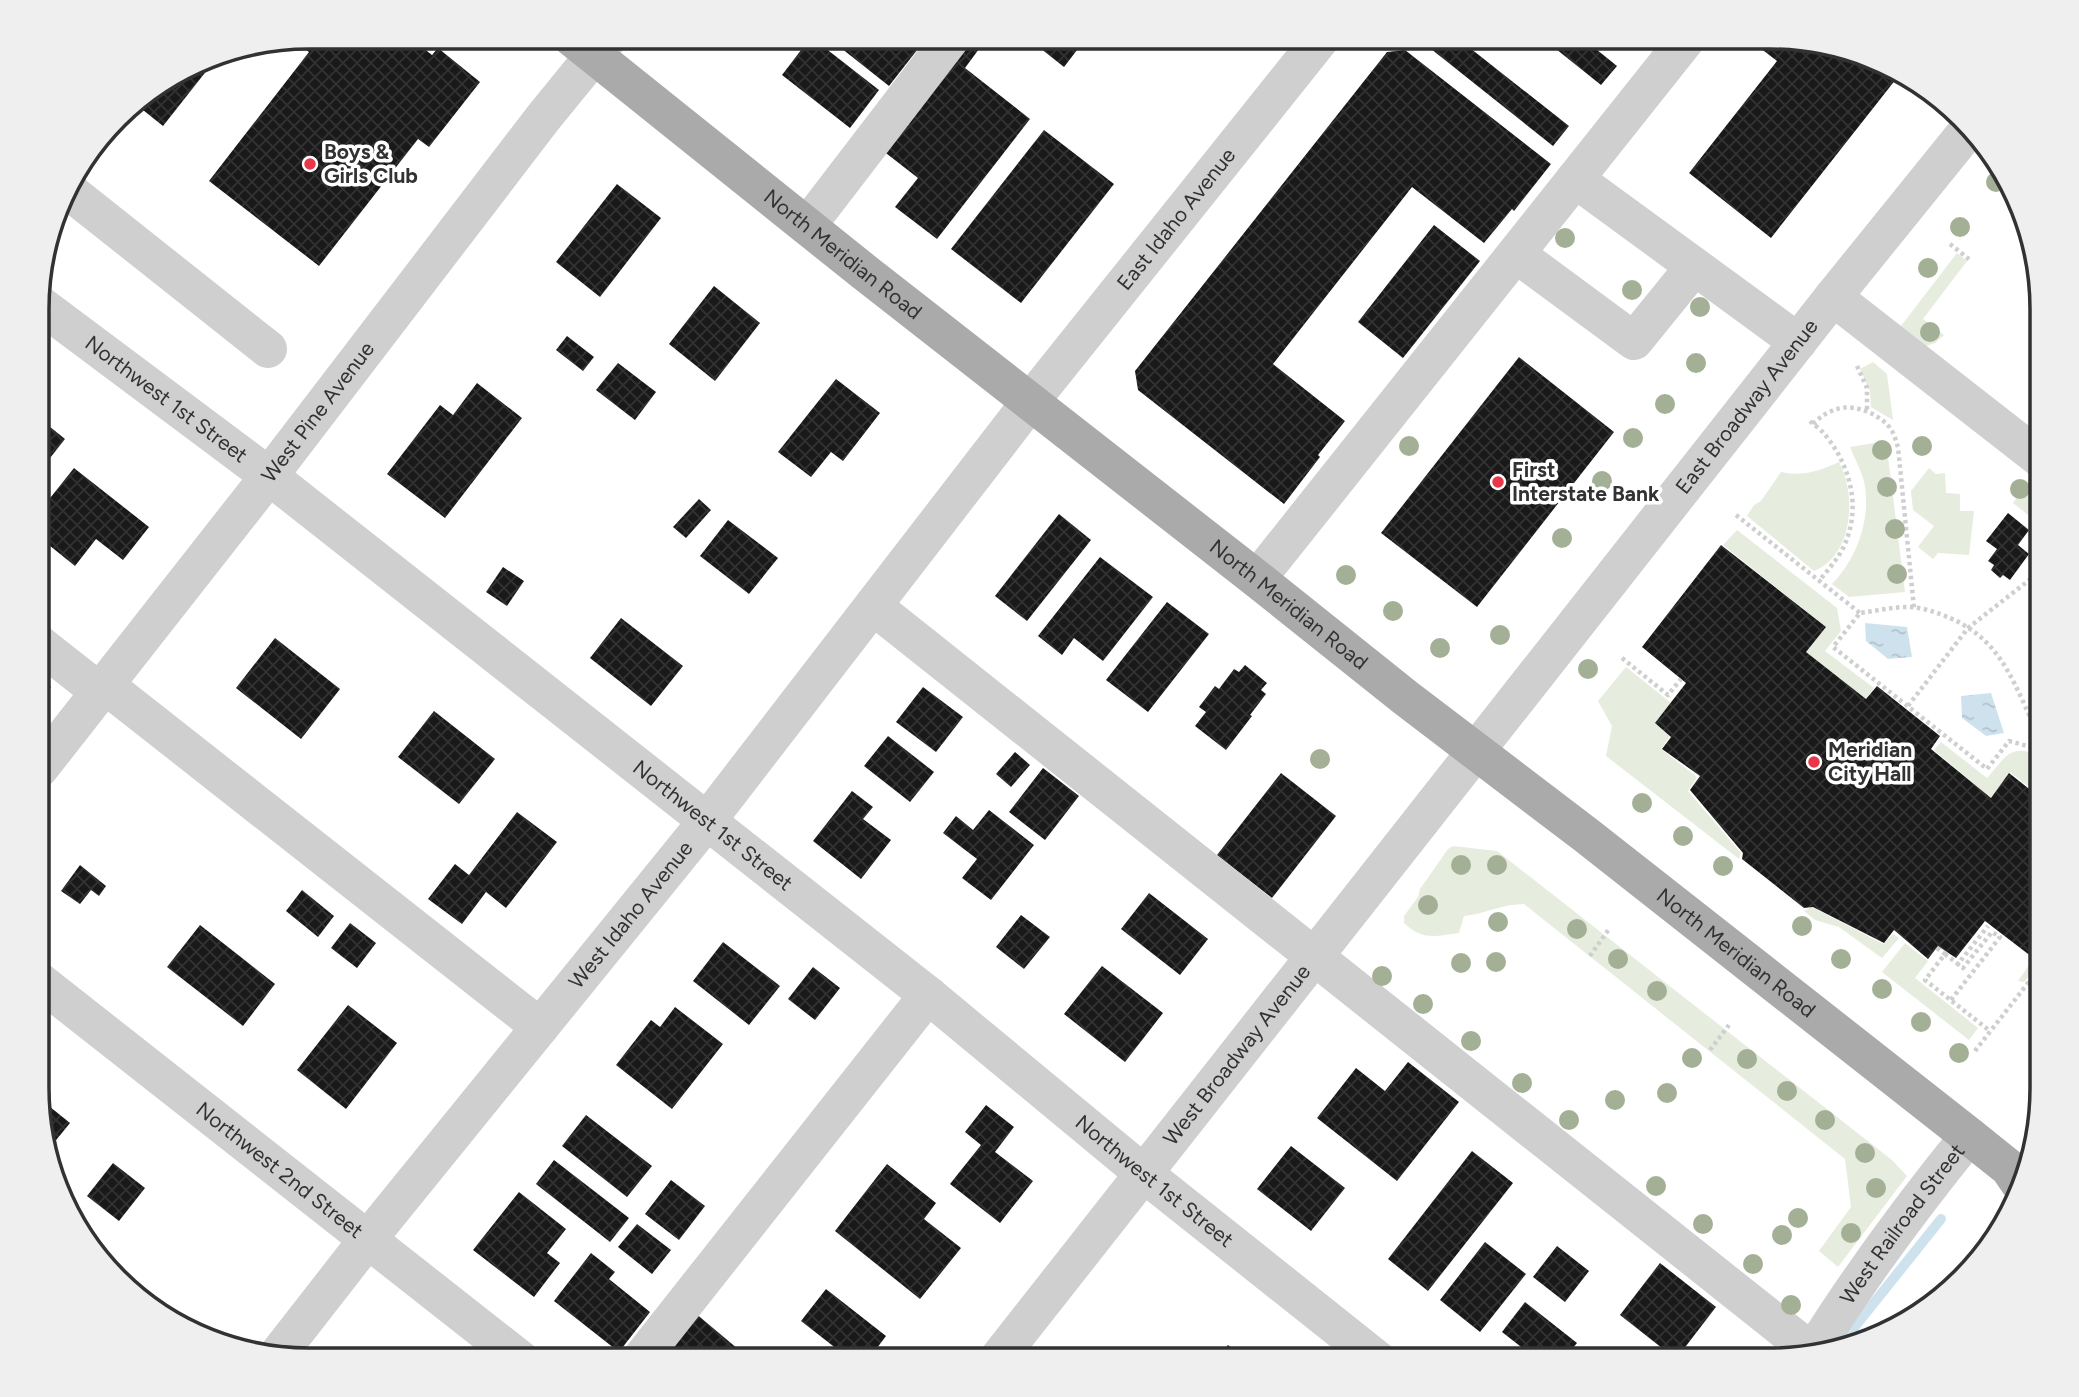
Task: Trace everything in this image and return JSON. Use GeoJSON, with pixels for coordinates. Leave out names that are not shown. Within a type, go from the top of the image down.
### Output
{"type":"FeatureCollection","features":[{"type":"Feature","properties":{"kind":"main road","name":"North Meridian Road"},"geometry":{"type":"LineString","coordinates":[[599,49],[807,226],[1406,698],[2016,1173]]}},
{"type":"Feature","properties":{"kind":"street","name":"West Pine Avenue"},"geometry":{"type":"LineString","coordinates":[[49,756],[527,140],[588,49]]}},
{"type":"Feature","properties":{"kind":"street"},"geometry":{"type":"LineString","coordinates":[[807,226],[943,49]]}},
{"type":"Feature","properties":{"kind":"street","name":"East Idaho Avenue"},"geometry":{"type":"LineString","coordinates":[[1031,402],[1312,49]]}},
{"type":"Feature","properties":{"kind":"street"},"geometry":{"type":"LineString","coordinates":[[1256,579],[1678,49]]}},
{"type":"Feature","properties":{"kind":"street","name":"East Broadway Avenue"},"geometry":{"type":"LineString","coordinates":[[1477,751],[1797,342],[1964,135]]}},
{"type":"Feature","properties":{"kind":"street"},"geometry":{"type":"LineString","coordinates":[[1575,179],[1797,342]]}},
{"type":"Feature","properties":{"kind":"street"},"geometry":{"type":"LineString","coordinates":[[75,196],[268,349]]}},
{"type":"Feature","properties":{"kind":"street"},"geometry":{"type":"LineString","coordinates":[[1516,254],[1634,341],[1694,267]]}},
{"type":"Feature","properties":{"kind":"street"},"geometry":{"type":"LineString","coordinates":[[1833,297],[2030,451]]}},
{"type":"Feature","properties":{"kind":"street","name":"Northwest 1st Street"},"geometry":{"type":"LineString","coordinates":[[49,311],[269,476],[928,995],[1143,1173],[1363,1348]]}},
{"type":"Feature","properties":{"kind":"street","name":"West Idaho Avenue"},"geometry":{"type":"LineString","coordinates":[[284,1347],[707,821],[1031,402]]}},
{"type":"Feature","properties":{"kind":"street"},"geometry":{"type":"LineString","coordinates":[[873,606],[1806,1346]]}},
{"type":"Feature","properties":{"kind":"street"},"geometry":{"type":"LineString","coordinates":[[49,651],[102,689],[540,1027]]}},
{"type":"Feature","properties":{"kind":"street","name":"West Broadway Avenue"},"geometry":{"type":"LineString","coordinates":[[1006,1348],[1477,751]]}},
{"type":"Feature","properties":{"kind":"street","name":"Northwest 2nd Street"},"geometry":{"type":"LineString","coordinates":[[49,989],[506,1348]]}},
{"type":"Feature","properties":{"kind":"street"},"geometry":{"type":"LineString","coordinates":[[649,1348],[928,995]]}},
{"type":"Feature","properties":{"kind":"street","name":"West Railroad Street"},"geometry":{"type":"LineString","coordinates":[[1816,1344],[1919,1197],[1969,1136]]}},
{"type":"Feature","properties":{"kind":"path"},"geometry":{"type":"LineString","coordinates":[[1950,244],[1970,260]]}},
{"type":"Feature","properties":{"kind":"path"},"geometry":{"type":"LineString","coordinates":[[1856,362],[1867,388],[1867,412]]}},
{"type":"Feature","properties":{"kind":"path"},"geometry":{"type":"LineString","coordinates":[[1819,581],[1843,549],[1851,525],[1853,496],[1842,458],[1825,434],[1812,423],[1822,415],[1839,408],[1851,408],[1867,412],[1879,419],[1891,430],[1898,447],[1914,608]]}},
{"type":"Feature","properties":{"kind":"path"},"geometry":{"type":"LineString","coordinates":[[1736,515],[1860,613],[1914,608],[1937,612],[1968,628],[1989,643],[2007,669],[2030,716]]}},
{"type":"Feature","properties":{"kind":"path"},"geometry":{"type":"LineString","coordinates":[[1908,706],[1968,628],[2030,579]]}},
{"type":"Feature","properties":{"kind":"path"},"geometry":{"type":"LineString","coordinates":[[1860,613],[1833,647],[1987,769],[2009,741],[2030,747]]}},
{"type":"Feature","properties":{"kind":"path"},"geometry":{"type":"LineString","coordinates":[[1622,659],[1668,695],[1681,680]]}},
{"type":"Feature","properties":{"kind":"path"},"geometry":{"type":"LineString","coordinates":[[1958,964],[1988,926]]}},
{"type":"Feature","properties":{"kind":"path"},"geometry":{"type":"LineString","coordinates":[[1590,956],[1609,929]]}},
{"type":"Feature","properties":{"kind":"path"},"geometry":{"type":"LineString","coordinates":[[1937,948],[1963,968],[1992,932],[2000,937],[1951,1000]]}},
{"type":"Feature","properties":{"kind":"path"},"geometry":{"type":"LineString","coordinates":[[1945,954],[1925,980],[1990,1031]]}},
{"type":"Feature","properties":{"kind":"path"},"geometry":{"type":"LineString","coordinates":[[1975,1051],[2030,980]]}},
{"type":"Feature","properties":{"kind":"path"},"geometry":{"type":"LineString","coordinates":[[1710,1050],[1729,1025]]}},
{"type":"Feature","properties":{"kind":"shaded area"},"geometry":{"type":"Polygon","coordinates":[[[1957,253],[1967,261],[1923,319],[1944,335],[1935,343],[1926,346],[1901,326],[1957,253]]]}},
{"type":"Feature","properties":{"kind":"shaded area"},"geometry":{"type":"Polygon","coordinates":[[[1873,362],[1887,374],[1893,420],[1871,407],[1870,391],[1860,369],[1873,362]]]}},
{"type":"Feature","properties":{"kind":"shaded area"},"geometry":{"type":"Polygon","coordinates":[[[1886,441],[1905,592],[1849,597],[1832,584],[1856,549],[1866,506],[1863,478],[1850,447],[1886,441]]]}},
{"type":"Feature","properties":{"kind":"shaded area"},"geometry":{"type":"Polygon","coordinates":[[[1839,462],[1848,491],[1848,523],[1837,552],[1827,563],[1814,571],[1747,516],[1781,472],[1810,472],[1839,462]]]}},
{"type":"Feature","properties":{"kind":"shaded area"},"geometry":{"type":"Polygon","coordinates":[[[1929,468],[1936,474],[1945,473],[1946,493],[1960,494],[1960,511],[1974,511],[1969,555],[1938,553],[1933,559],[1918,547],[1934,526],[1913,510],[1911,491],[1929,468]]]}},
{"type":"Feature","properties":{"kind":"shaded area"},"geometry":{"type":"Polygon","coordinates":[[[2029,480],[2030,516],[2013,503],[2029,480]]]}},
{"type":"Feature","properties":{"kind":"shaded area"},"geometry":{"type":"Polygon","coordinates":[[[1737,530],[1837,608],[1841,631],[1825,651],[1874,688],[1866,699],[1806,652],[1826,627],[1723,545],[1737,530]]]}},
{"type":"Feature","properties":{"kind":"shaded area"},"geometry":{"type":"Polygon","coordinates":[[[1626,667],[1671,703],[1655,723],[1670,736],[1661,749],[1697,777],[1688,791],[1741,853],[1739,859],[1606,756],[1612,726],[1598,701],[1626,667]]]}},
{"type":"Feature","properties":{"kind":"shaded area"},"geometry":{"type":"Polygon","coordinates":[[[1941,742],[1987,778],[2010,754],[2015,751],[2030,752],[2030,788],[2010,772],[1991,798],[1934,750],[1941,742]]]}},
{"type":"Feature","properties":{"kind":"shaded area"},"geometry":{"type":"Polygon","coordinates":[[[1453,846],[1497,851],[1892,1160],[1907,1176],[1838,1267],[1819,1251],[1851,1207],[1845,1159],[1524,904],[1464,916],[1459,933],[1423,935],[1404,923],[1404,916],[1418,897],[1420,889],[1448,849],[1453,846]]]}},
{"type":"Feature","properties":{"kind":"shaded area"},"geometry":{"type":"Polygon","coordinates":[[[1812,907],[1883,944],[1893,934],[1899,938],[1882,958],[1839,927],[1815,920],[1804,911],[1812,907]]]}},
{"type":"Feature","properties":{"kind":"shaded area"},"geometry":{"type":"Polygon","coordinates":[[[1905,943],[1928,961],[1915,978],[1978,1028],[1969,1040],[1882,972],[1905,943]]]}},
{"type":"Feature","properties":{"kind":"shaded area"},"geometry":{"type":"Polygon","coordinates":[[[2030,964],[2030,974],[2024,982],[2018,981],[2030,964]]]}},
{"type":"Feature","properties":{"kind":"water"},"geometry":{"type":"Polygon","coordinates":[[[1865,623],[1907,627],[1912,657],[1888,659],[1866,641],[1865,623]]]}},
{"type":"Feature","properties":{"kind":"water"},"geometry":{"type":"Polygon","coordinates":[[[1991,693],[2004,733],[1986,736],[1962,718],[1961,696],[1991,693]]]}},
{"type":"Feature","properties":{"kind":"building","name":"Boys & Girls Club"},"geometry":{"type":"Polygon","coordinates":[[[305,49],[424,49],[432,55],[439,49],[480,82],[429,147],[418,139],[319,266],[209,181],[309,52],[305,49]]]}},
{"type":"Feature","properties":{"kind":"building"},"geometry":{"type":"Polygon","coordinates":[[[802,49],[826,49],[879,90],[850,128],[782,75],[802,49]]]}},
{"type":"Feature","properties":{"kind":"building"},"geometry":{"type":"Polygon","coordinates":[[[842,49],[918,49],[889,86],[842,49]]]}},
{"type":"Feature","properties":{"kind":"building"},"geometry":{"type":"Polygon","coordinates":[[[960,49],[979,49],[965,68],[1030,119],[937,239],[895,207],[918,178],[882,150],[960,49]]]}},
{"type":"Feature","properties":{"kind":"building"},"geometry":{"type":"Polygon","coordinates":[[[1041,49],[1078,49],[1064,67],[1041,49]]]}},
{"type":"Feature","properties":{"kind":"building"},"geometry":{"type":"Polygon","coordinates":[[[1431,49],[1471,49],[1569,126],[1553,146],[1431,49]]]}},
{"type":"Feature","properties":{"kind":"building"},"geometry":{"type":"Polygon","coordinates":[[[1556,49],[1596,49],[1617,66],[1601,85],[1556,49]]]}},
{"type":"Feature","properties":{"kind":"building"},"geometry":{"type":"Polygon","coordinates":[[[1762,49],[1821,54],[1854,63],[1894,81],[1771,238],[1689,173],[1777,61],[1762,49]]]}},
{"type":"Feature","properties":{"kind":"building"},"geometry":{"type":"Polygon","coordinates":[[[1405,50],[1551,164],[1514,211],[1512,209],[1484,243],[1412,187],[1273,364],[1345,421],[1284,504],[1138,390],[1135,371],[1387,52],[1405,50]]]}},
{"type":"Feature","properties":{"kind":"building"},"geometry":{"type":"Polygon","coordinates":[[[207,70],[163,126],[142,110],[164,93],[207,70]]]}},
{"type":"Feature","properties":{"kind":"building"},"geometry":{"type":"Polygon","coordinates":[[[1044,130],[1114,184],[1021,303],[951,249],[1044,130]]]}},
{"type":"Feature","properties":{"kind":"building"},"geometry":{"type":"Polygon","coordinates":[[[617,184],[661,218],[600,297],[556,262],[617,184]]]}},
{"type":"Feature","properties":{"kind":"building"},"geometry":{"type":"Polygon","coordinates":[[[1434,225],[1480,261],[1403,358],[1358,322],[1434,225]]]}},
{"type":"Feature","properties":{"kind":"building"},"geometry":{"type":"Polygon","coordinates":[[[714,286],[760,323],[715,381],[669,344],[714,286]]]}},
{"type":"Feature","properties":{"kind":"building"},"geometry":{"type":"Polygon","coordinates":[[[567,336],[594,357],[583,371],[556,350],[567,336]]]}},
{"type":"Feature","properties":{"kind":"building","name":"First Interstate Bank"},"geometry":{"type":"Polygon","coordinates":[[[1519,357],[1614,432],[1477,607],[1381,533],[1519,357]]]}},
{"type":"Feature","properties":{"kind":"building"},"geometry":{"type":"Polygon","coordinates":[[[618,363],[656,392],[635,420],[596,390],[618,363]]]}},
{"type":"Feature","properties":{"kind":"building"},"geometry":{"type":"Polygon","coordinates":[[[836,379],[880,413],[843,461],[831,452],[811,477],[778,452],[836,379]]]}},
{"type":"Feature","properties":{"kind":"building"},"geometry":{"type":"Polygon","coordinates":[[[477,383],[522,418],[445,518],[387,474],[440,405],[453,415],[477,383]]]}},
{"type":"Feature","properties":{"kind":"building"},"geometry":{"type":"Polygon","coordinates":[[[49,426],[65,439],[49,459],[49,426]]]}},
{"type":"Feature","properties":{"kind":"building"},"geometry":{"type":"Polygon","coordinates":[[[74,468],[149,527],[123,560],[96,539],[75,566],[49,545],[49,499],[74,468]]]}},
{"type":"Feature","properties":{"kind":"building"},"geometry":{"type":"Polygon","coordinates":[[[699,499],[711,510],[686,538],[673,527],[699,499]]]}},
{"type":"Feature","properties":{"kind":"building"},"geometry":{"type":"Polygon","coordinates":[[[2008,513],[2029,530],[2018,545],[2029,554],[2010,580],[2003,575],[2000,578],[1991,570],[1994,565],[1988,561],[1997,549],[1986,541],[2008,513]]]}},
{"type":"Feature","properties":{"kind":"building"},"geometry":{"type":"Polygon","coordinates":[[[1059,514],[1091,540],[1027,621],[995,596],[1059,514]]]}},
{"type":"Feature","properties":{"kind":"building"},"geometry":{"type":"Polygon","coordinates":[[[728,520],[778,558],[749,594],[700,556],[728,520]]]}},
{"type":"Feature","properties":{"kind":"building","name":"Meridian City Hall"},"geometry":{"type":"Polygon","coordinates":[[[1721,545],[1826,627],[1806,652],[1866,699],[1877,686],[1940,736],[1931,749],[1991,798],[2009,773],[2030,790],[2030,955],[1985,921],[1956,958],[1938,946],[1928,959],[1894,930],[1884,943],[1813,907],[1804,908],[1742,859],[1743,853],[1690,790],[1700,776],[1662,749],[1671,737],[1655,723],[1686,683],[1642,647],[1721,545]]]}},
{"type":"Feature","properties":{"kind":"building"},"geometry":{"type":"Polygon","coordinates":[[[1100,557],[1153,597],[1103,661],[1074,638],[1062,655],[1038,636],[1100,557]]]}},
{"type":"Feature","properties":{"kind":"building"},"geometry":{"type":"Polygon","coordinates":[[[503,567],[524,581],[507,606],[486,592],[503,567]]]}},
{"type":"Feature","properties":{"kind":"building"},"geometry":{"type":"Polygon","coordinates":[[[1167,602],[1209,634],[1148,712],[1106,680],[1167,602]]]}},
{"type":"Feature","properties":{"kind":"building"},"geometry":{"type":"Polygon","coordinates":[[[621,618],[683,666],[651,706],[590,658],[621,618]]]}},
{"type":"Feature","properties":{"kind":"building"},"geometry":{"type":"Polygon","coordinates":[[[275,638],[340,689],[301,739],[236,688],[275,638]]]}},
{"type":"Feature","properties":{"kind":"building"},"geometry":{"type":"Polygon","coordinates":[[[1245,665],[1267,683],[1261,690],[1266,694],[1226,750],[1195,726],[1206,712],[1199,707],[1215,686],[1219,689],[1234,669],[1239,672],[1245,665]]]}},
{"type":"Feature","properties":{"kind":"building"},"geometry":{"type":"Polygon","coordinates":[[[923,687],[963,717],[936,752],[896,722],[923,687]]]}},
{"type":"Feature","properties":{"kind":"building"},"geometry":{"type":"Polygon","coordinates":[[[434,711],[495,759],[459,804],[398,757],[434,711]]]}},
{"type":"Feature","properties":{"kind":"building"},"geometry":{"type":"Polygon","coordinates":[[[888,736],[934,772],[910,802],[864,766],[888,736]]]}},
{"type":"Feature","properties":{"kind":"building"},"geometry":{"type":"Polygon","coordinates":[[[1015,752],[1030,765],[1011,787],[996,774],[1015,752]]]}},
{"type":"Feature","properties":{"kind":"building"},"geometry":{"type":"Polygon","coordinates":[[[1043,768],[1079,796],[1045,840],[1009,812],[1043,768]]]}},
{"type":"Feature","properties":{"kind":"building"},"geometry":{"type":"Polygon","coordinates":[[[1281,773],[1336,816],[1272,898],[1217,855],[1281,773]]]}},
{"type":"Feature","properties":{"kind":"building"},"geometry":{"type":"Polygon","coordinates":[[[852,791],[873,807],[863,819],[891,840],[861,879],[813,841],[852,791]]]}},
{"type":"Feature","properties":{"kind":"building"},"geometry":{"type":"Polygon","coordinates":[[[989,810],[1034,845],[991,900],[962,878],[977,859],[943,833],[956,816],[973,830],[989,810]]]}},
{"type":"Feature","properties":{"kind":"building"},"geometry":{"type":"Polygon","coordinates":[[[517,812],[557,842],[506,908],[486,892],[462,924],[428,899],[455,864],[469,875],[517,812]]]}},
{"type":"Feature","properties":{"kind":"building"},"geometry":{"type":"Polygon","coordinates":[[[80,865],[106,886],[99,896],[91,890],[80,904],[61,891],[80,865]]]}},
{"type":"Feature","properties":{"kind":"building"},"geometry":{"type":"Polygon","coordinates":[[[302,890],[334,916],[318,937],[286,911],[302,890]]]}},
{"type":"Feature","properties":{"kind":"building"},"geometry":{"type":"Polygon","coordinates":[[[1149,893],[1208,939],[1180,975],[1121,929],[1149,893]]]}},
{"type":"Feature","properties":{"kind":"building"},"geometry":{"type":"Polygon","coordinates":[[[1021,915],[1050,937],[1024,969],[996,947],[1021,915]]]}},
{"type":"Feature","properties":{"kind":"building"},"geometry":{"type":"Polygon","coordinates":[[[350,923],[376,943],[357,968],[331,948],[350,923]]]}},
{"type":"Feature","properties":{"kind":"building"},"geometry":{"type":"Polygon","coordinates":[[[200,925],[275,984],[243,1026],[167,967],[200,925]]]}},
{"type":"Feature","properties":{"kind":"building"},"geometry":{"type":"Polygon","coordinates":[[[723,942],[780,986],[749,1025],[693,981],[723,942]]]}},
{"type":"Feature","properties":{"kind":"building"},"geometry":{"type":"Polygon","coordinates":[[[1102,966],[1163,1013],[1125,1062],[1064,1014],[1102,966]]]}},
{"type":"Feature","properties":{"kind":"building"},"geometry":{"type":"Polygon","coordinates":[[[813,967],[840,988],[815,1020],[788,999],[813,967]]]}},
{"type":"Feature","properties":{"kind":"building"},"geometry":{"type":"Polygon","coordinates":[[[348,1005],[397,1043],[346,1109],[297,1070],[348,1005]]]}},
{"type":"Feature","properties":{"kind":"building"},"geometry":{"type":"Polygon","coordinates":[[[675,1007],[723,1044],[672,1109],[616,1065],[651,1020],[660,1027],[675,1007]]]}},
{"type":"Feature","properties":{"kind":"building"},"geometry":{"type":"Polygon","coordinates":[[[1408,1062],[1459,1102],[1397,1181],[1317,1118],[1356,1068],[1385,1091],[1408,1062]]]}},
{"type":"Feature","properties":{"kind":"building"},"geometry":{"type":"Polygon","coordinates":[[[986,1105],[1014,1127],[995,1152],[1033,1181],[1000,1223],[950,1184],[981,1145],[965,1132],[986,1105]]]}},
{"type":"Feature","properties":{"kind":"building"},"geometry":{"type":"Polygon","coordinates":[[[50,1107],[70,1123],[55,1142],[50,1107]]]}},
{"type":"Feature","properties":{"kind":"building"},"geometry":{"type":"Polygon","coordinates":[[[586,1115],[652,1166],[627,1197],[562,1146],[586,1115]]]}},
{"type":"Feature","properties":{"kind":"building"},"geometry":{"type":"Polygon","coordinates":[[[1291,1146],[1345,1188],[1311,1231],[1257,1189],[1291,1146]]]}},
{"type":"Feature","properties":{"kind":"building"},"geometry":{"type":"Polygon","coordinates":[[[1472,1151],[1513,1183],[1428,1291],[1388,1259],[1472,1151]]]}},
{"type":"Feature","properties":{"kind":"building"},"geometry":{"type":"Polygon","coordinates":[[[554,1160],[629,1218],[610,1242],[536,1184],[554,1160]]]}},
{"type":"Feature","properties":{"kind":"building"},"geometry":{"type":"Polygon","coordinates":[[[113,1163],[145,1188],[119,1221],[87,1196],[113,1163]]]}},
{"type":"Feature","properties":{"kind":"building"},"geometry":{"type":"Polygon","coordinates":[[[887,1164],[936,1203],[924,1219],[961,1248],[920,1299],[835,1231],[887,1164]]]}},
{"type":"Feature","properties":{"kind":"building"},"geometry":{"type":"Polygon","coordinates":[[[671,1180],[705,1206],[679,1240],[645,1214],[671,1180]]]}},
{"type":"Feature","properties":{"kind":"building"},"geometry":{"type":"Polygon","coordinates":[[[519,1192],[566,1229],[547,1253],[560,1263],[534,1297],[473,1250],[519,1192]]]}},
{"type":"Feature","properties":{"kind":"building"},"geometry":{"type":"Polygon","coordinates":[[[637,1224],[671,1250],[652,1274],[618,1247],[637,1224]]]}},
{"type":"Feature","properties":{"kind":"building"},"geometry":{"type":"Polygon","coordinates":[[[1485,1242],[1526,1274],[1480,1332],[1440,1300],[1485,1242]]]}},
{"type":"Feature","properties":{"kind":"building"},"geometry":{"type":"Polygon","coordinates":[[[1557,1246],[1589,1271],[1565,1302],[1533,1277],[1557,1246]]]}},
{"type":"Feature","properties":{"kind":"building"},"geometry":{"type":"Polygon","coordinates":[[[591,1253],[615,1272],[609,1279],[650,1312],[622,1348],[614,1348],[554,1301],[591,1253]]]}},
{"type":"Feature","properties":{"kind":"building"},"geometry":{"type":"Polygon","coordinates":[[[1660,1263],[1716,1307],[1684,1348],[1662,1348],[1620,1315],[1660,1263]]]}},
{"type":"Feature","properties":{"kind":"building"},"geometry":{"type":"Polygon","coordinates":[[[826,1289],[886,1336],[877,1348],[836,1348],[801,1321],[826,1289]]]}},
{"type":"Feature","properties":{"kind":"building"},"geometry":{"type":"Polygon","coordinates":[[[1525,1302],[1577,1343],[1573,1348],[1523,1348],[1502,1332],[1525,1302]]]}},
{"type":"Feature","properties":{"kind":"building"},"geometry":{"type":"Polygon","coordinates":[[[694,1312],[737,1348],[664,1348],[694,1312]]]}},
{"type":"Feature","properties":{"kind":"waterway"},"geometry":{"type":"LineString","coordinates":[[1847,1336],[1941,1219]]}},
{"type":"Feature","properties":{"kind":"place","name":"Boys & Girls Club"},"geometry":{"type":"Point","coordinates":[310,164]}},
{"type":"Feature","properties":{"kind":"place","name":"First Interstate Bank"},"geometry":{"type":"Point","coordinates":[1498,482]}},
{"type":"Feature","properties":{"kind":"place","name":"Meridian City Hall"},"geometry":{"type":"Point","coordinates":[1814,762]}}]}
